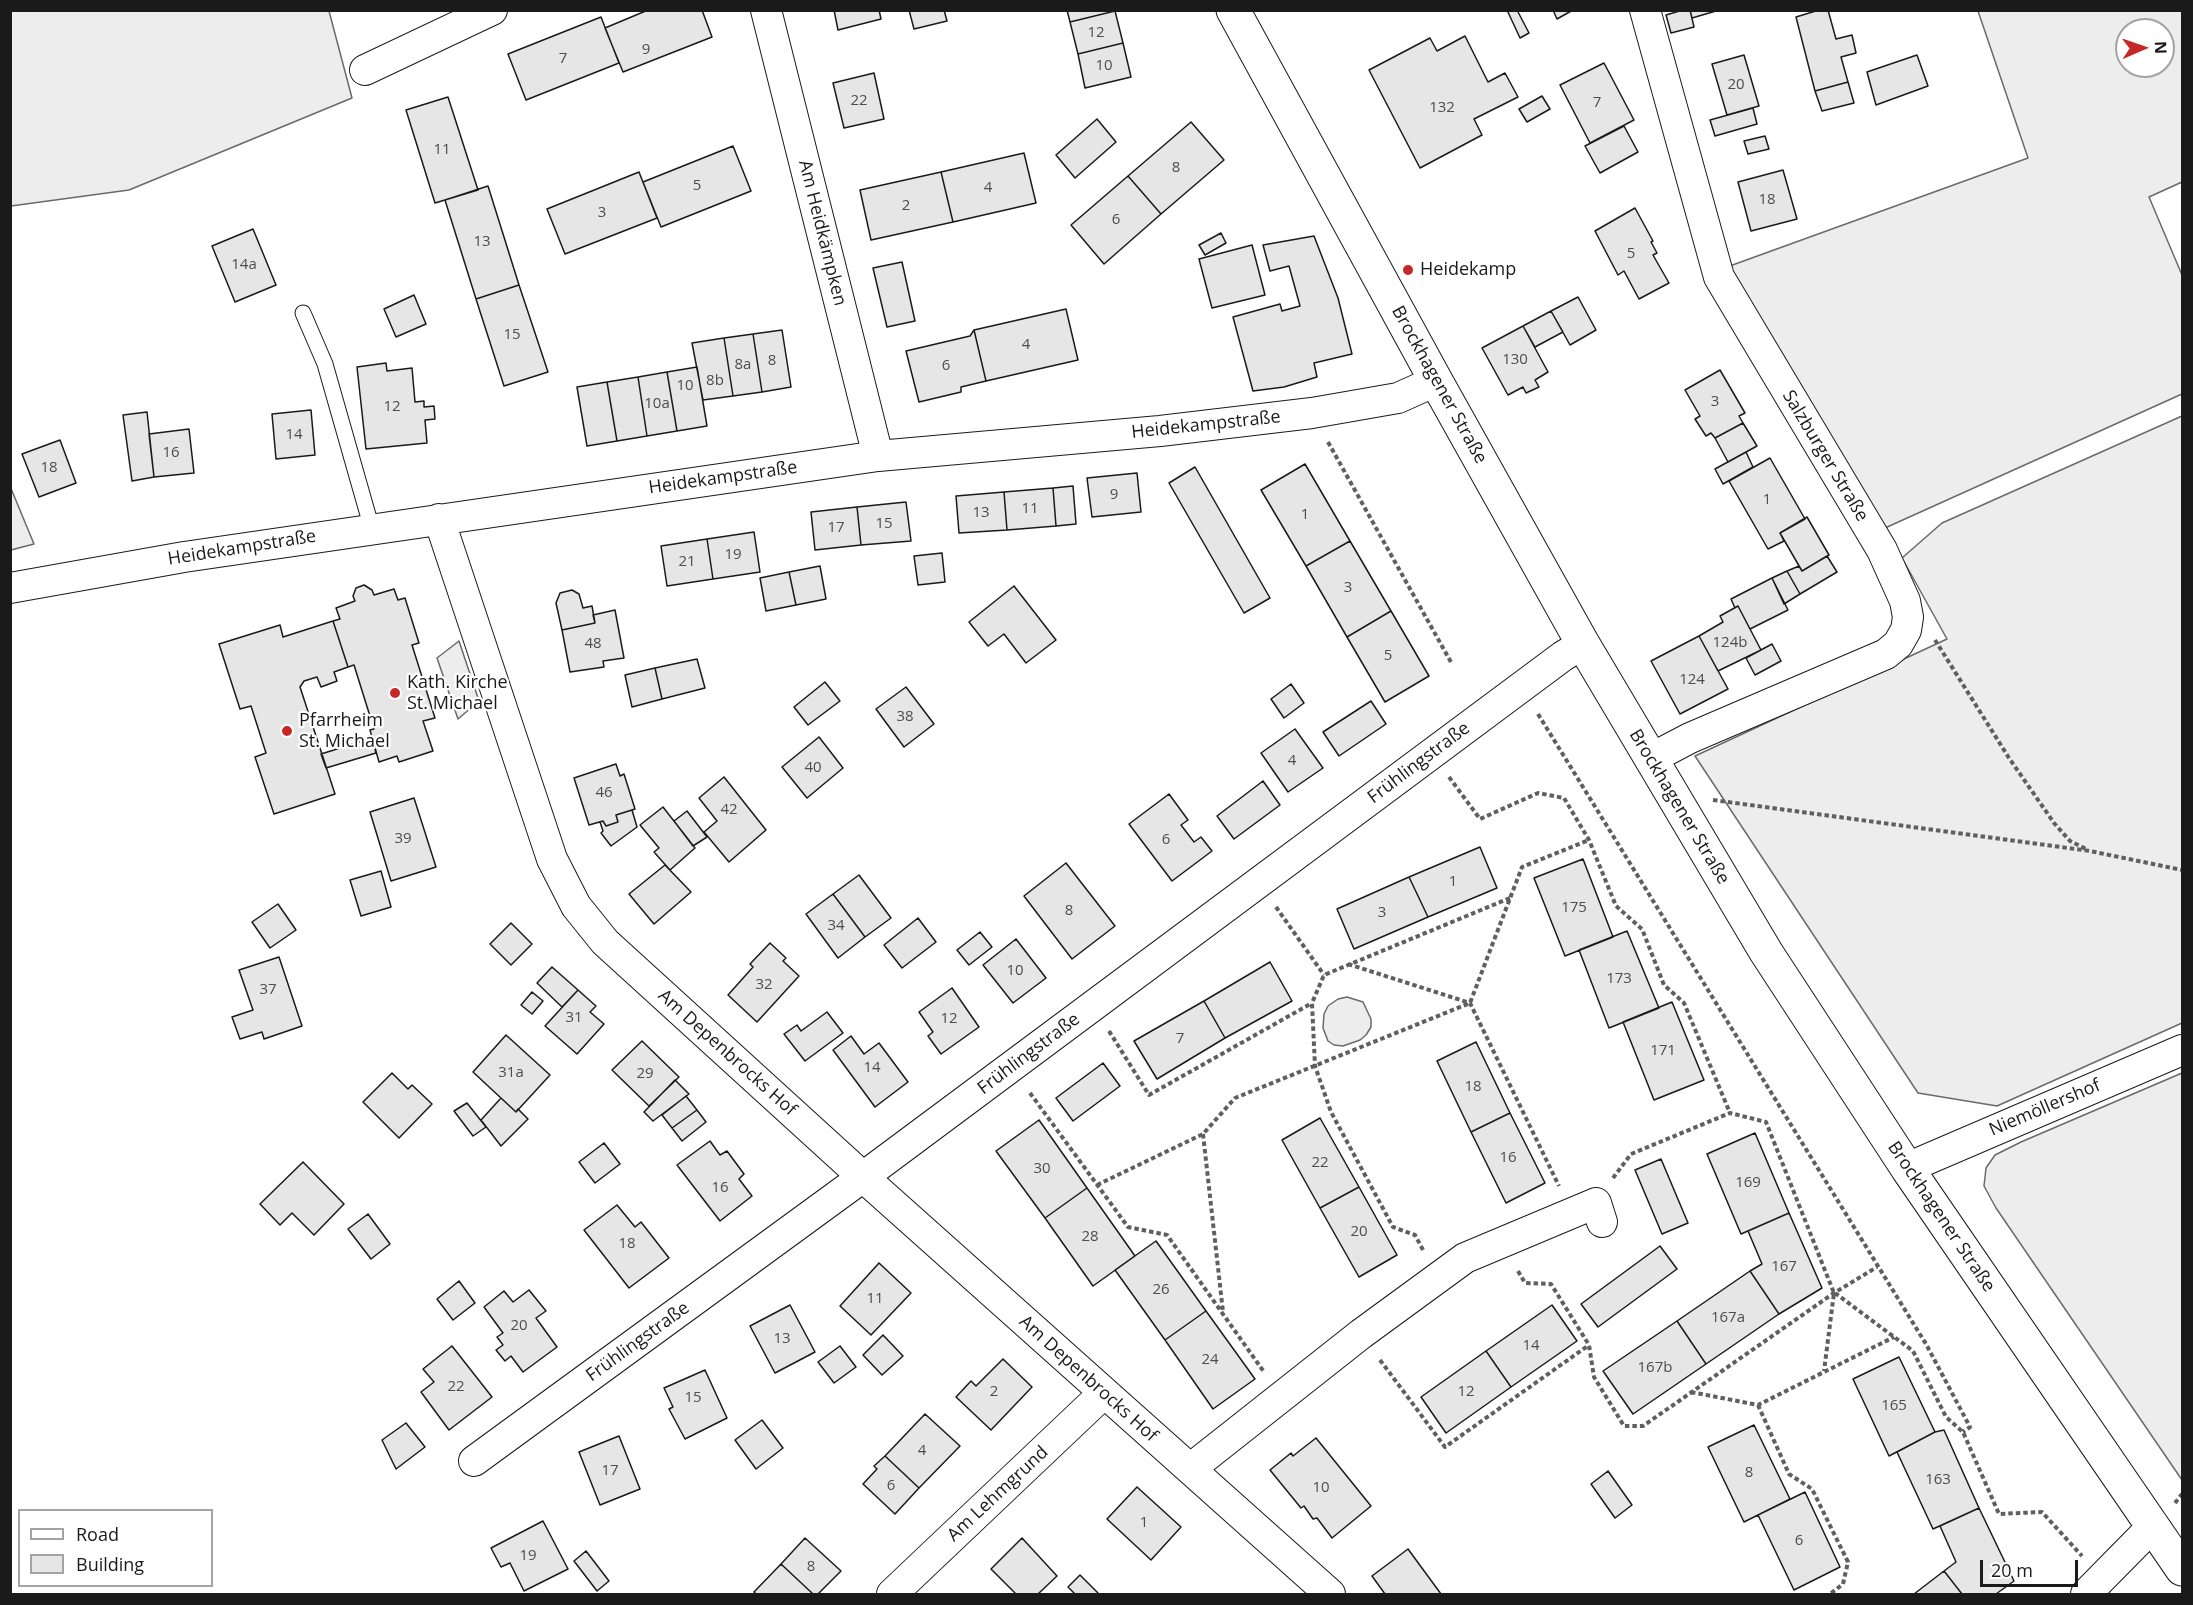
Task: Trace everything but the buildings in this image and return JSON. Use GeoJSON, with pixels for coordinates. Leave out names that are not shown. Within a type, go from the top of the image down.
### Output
{"type":"FeatureCollection","features":[{"type":"Feature","properties":{"kind":"main road","name":"Brockhagener Straße"},"geometry":{"type":"LineString","coordinates":[[1233,10],[1583,644],[1766,952],[1907,1168],[2182,1569]]}},
{"type":"Feature","properties":{"kind":"street"},"geometry":{"type":"LineString","coordinates":[[365,70],[492,10]]}},
{"type":"Feature","properties":{"kind":"street","name":"Am Heidkämpken"},"geometry":{"type":"LineString","coordinates":[[766,10],[878,456]]}},
{"type":"Feature","properties":{"kind":"street","name":"Salzburger Straße"},"geometry":{"type":"LineString","coordinates":[[1645,10],[1719,277],[1882,550],[1905,601],[1908,617],[1906,630]]}},
{"type":"Feature","properties":{"kind":"street","name":"Heidekampstraße"},"geometry":{"type":"LineString","coordinates":[[10,588],[184,556],[878,456],[1160,431],[1312,413],[1398,398],[1436,381]]}},
{"type":"Feature","properties":{"kind":"street","name":"Am Depenbrocks Hof"},"geometry":{"type":"LineString","coordinates":[[439,519],[552,859],[576,906],[605,942],[863,1177],[1330,1594]]}},
{"type":"Feature","properties":{"kind":"street"},"geometry":{"type":"LineString","coordinates":[[1650,759],[1690,738],[1886,654],[1898,644],[1906,630]]}},
{"type":"Feature","properties":{"kind":"street","name":"Frühlingstraße"},"geometry":{"type":"LineString","coordinates":[[474,1461],[863,1177],[1563,656],[1583,644]]}},
{"type":"Feature","properties":{"kind":"street","name":"Niemöllershof"},"geometry":{"type":"LineString","coordinates":[[1907,1168],[2182,1050]]}},
{"type":"Feature","properties":{"kind":"street"},"geometry":{"type":"LineString","coordinates":[[1190,1469],[1360,1334],[1465,1258],[1501,1241],[1590,1212]]}},
{"type":"Feature","properties":{"kind":"street","name":"Am Lehmgrund"},"geometry":{"type":"LineString","coordinates":[[892,1594],[1104,1393]]}},
{"type":"Feature","properties":{"kind":"street"},"geometry":{"type":"LineString","coordinates":[[2094,1586],[2152,1527]]}},
{"type":"Feature","properties":{"kind":"lane"},"geometry":{"type":"LineString","coordinates":[[303,313],[325,364],[372,529]]}},
{"type":"Feature","properties":{"kind":"path"},"geometry":{"type":"LineString","coordinates":[[1312,413],[1452,664]]}},
{"type":"Feature","properties":{"kind":"path"},"geometry":{"type":"LineString","coordinates":[[1906,630],[1937,641],[2009,758],[2054,823],[2070,841],[2090,851]]}},
{"type":"Feature","properties":{"kind":"path"},"geometry":{"type":"LineString","coordinates":[[1521,687],[1926,1344],[1970,1427],[1963,1432]]}},
{"type":"Feature","properties":{"kind":"path"},"geometry":{"type":"LineString","coordinates":[[1432,753],[1480,819],[1538,793],[1564,798],[1589,840],[1616,906],[1642,929],[1664,985],[1684,1003],[1730,1113]]}},
{"type":"Feature","properties":{"kind":"path"},"geometry":{"type":"LineString","coordinates":[[1710,801],[1715,799],[1958,835],[2090,851],[2182,870]]}},
{"type":"Feature","properties":{"kind":"path"},"geometry":{"type":"LineString","coordinates":[[1097,1185],[1203,1134],[1234,1098],[1470,1003],[1522,867],[1589,840]]}},
{"type":"Feature","properties":{"kind":"path"},"geometry":{"type":"LineString","coordinates":[[1260,882],[1324,975]]}},
{"type":"Feature","properties":{"kind":"path"},"geometry":{"type":"LineString","coordinates":[[1437,1277],[1415,1234],[1393,1227],[1331,1112],[1315,1066],[1312,1003],[1324,975],[1510,898]]}},
{"type":"Feature","properties":{"kind":"path"},"geometry":{"type":"LineString","coordinates":[[1348,964],[1470,1003],[1590,1212],[1631,1154],[1730,1113],[1766,1122],[1834,1293],[1824,1371]]}},
{"type":"Feature","properties":{"kind":"path"},"geometry":{"type":"LineString","coordinates":[[1094,1005],[1149,1095],[1312,1003]]}},
{"type":"Feature","properties":{"kind":"path"},"geometry":{"type":"LineString","coordinates":[[1011,1067],[1128,1227],[1167,1235],[1281,1397]]}},
{"type":"Feature","properties":{"kind":"path"},"geometry":{"type":"LineString","coordinates":[[1203,1134],[1223,1312]]}},
{"type":"Feature","properties":{"kind":"path"},"geometry":{"type":"LineString","coordinates":[[1501,1241],[1525,1283],[1551,1284],[1589,1345],[1594,1377],[1624,1426],[1643,1426],[1834,1293],[1877,1267]]}},
{"type":"Feature","properties":{"kind":"path"},"geometry":{"type":"LineString","coordinates":[[1834,1293],[1913,1351],[1946,1417],[1963,1432],[1999,1514],[2042,1512],[2094,1586]]}},
{"type":"Feature","properties":{"kind":"path"},"geometry":{"type":"LineString","coordinates":[[1360,1334],[1445,1447],[1589,1345]]}},
{"type":"Feature","properties":{"kind":"path"},"geometry":{"type":"LineString","coordinates":[[1690,1392],[1758,1405],[1894,1337]]}},
{"type":"Feature","properties":{"kind":"path"},"geometry":{"type":"LineString","coordinates":[[1758,1405],[1789,1474],[1812,1490],[1848,1562],[1843,1584],[1830,1594]]}},
{"type":"Feature","properties":{"kind":"shaded area"},"geometry":{"type":"Polygon","coordinates":[[[10,11],[329,11],[352,98],[129,190],[11,206],[10,11]]]}},
{"type":"Feature","properties":{"kind":"shaded area"},"geometry":{"type":"Polygon","coordinates":[[[1978,11],[2182,11],[2182,182],[2149,197],[2182,275],[2182,394],[1885,528],[1727,267],[2028,158],[1978,11]]]}},
{"type":"Feature","properties":{"kind":"shaded area"},"geometry":{"type":"Polygon","coordinates":[[[2182,416],[2182,1023],[1997,1106],[1918,1093],[1695,756],[1947,639],[1902,558],[1942,523],[2182,416]]]}},
{"type":"Feature","properties":{"kind":"shaded area"},"geometry":{"type":"Polygon","coordinates":[[[10,486],[34,544],[11,550],[10,550],[10,486]]]}},
{"type":"Feature","properties":{"kind":"shaded area"},"geometry":{"type":"Polygon","coordinates":[[[459,641],[479,701],[458,719],[437,658],[459,641]]]}},
{"type":"Feature","properties":{"kind":"shaded area"},"geometry":{"type":"Polygon","coordinates":[[[1347,997],[1363,1002],[1371,1019],[1371,1027],[1360,1040],[1343,1046],[1334,1045],[1328,1041],[1323,1028],[1324,1014],[1328,1006],[1338,999],[1347,997]]]}},
{"type":"Feature","properties":{"kind":"shaded area"},"geometry":{"type":"Polygon","coordinates":[[[2182,1073],[2182,1480],[1996,1208],[1984,1186],[1986,1168],[1995,1155],[2182,1073]]]}},
{"type":"Feature","properties":{"kind":"place","name":"Heidekamp"},"geometry":{"type":"Point","coordinates":[1408,270]}},
{"type":"Feature","properties":{"kind":"place","name":"Kath. Kirche St. Michael"},"geometry":{"type":"Point","coordinates":[395,693]}},
{"type":"Feature","properties":{"kind":"place","name":"Pfarrheim St. Michael"},"geometry":{"type":"Point","coordinates":[287,731]}}]}
